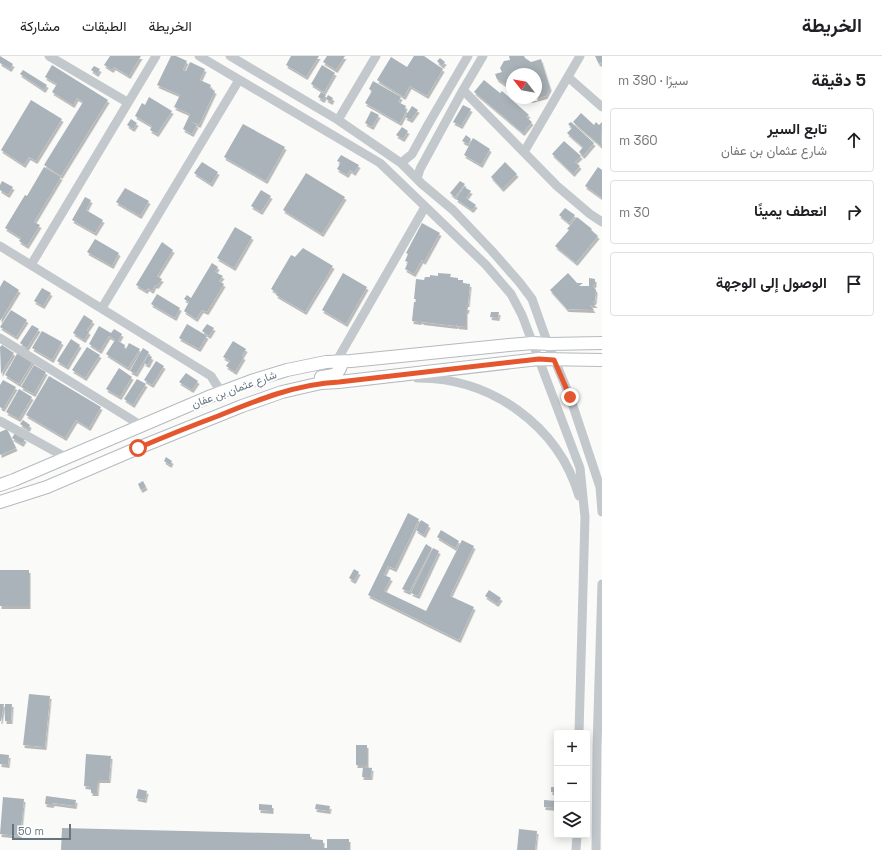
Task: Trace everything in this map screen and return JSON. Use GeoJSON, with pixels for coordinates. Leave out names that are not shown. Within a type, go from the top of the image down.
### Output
{"type":"FeatureCollection","features":[{"type":"Feature","properties":{"kind":"main road","name":"شارع عثمان بن عفان"},"geometry":{"type":"LineString","coordinates":[[0,484],[14,480],[67,458],[221,392],[287,370],[326,362],[533,343],[548,344],[602,342]]}},
{"type":"Feature","properties":{"kind":"main road","name":"شارع عثمان بن عفان"},"geometry":{"type":"LineString","coordinates":[[0,502],[47,487],[138,448],[282,392],[321,383],[539,359],[602,360]]}},
{"type":"Feature","properties":{"kind":"main road"},"geometry":{"type":"LineString","coordinates":[[257,401],[283,385],[336,374],[340,370],[339,362]]}},
{"type":"Feature","properties":{"kind":"street"},"geometry":{"type":"LineString","coordinates":[[49,56],[127,102]]}},
{"type":"Feature","properties":{"kind":"street"},"geometry":{"type":"LineString","coordinates":[[30,265],[156,56]]}},
{"type":"Feature","properties":{"kind":"street"},"geometry":{"type":"LineString","coordinates":[[199,56],[380,163],[486,265],[511,294],[522,315],[580,468],[585,517],[579,730]]}},
{"type":"Feature","properties":{"kind":"street"},"geometry":{"type":"LineString","coordinates":[[230,56],[338,120],[402,163],[417,179],[453,210],[520,283],[532,299],[554,360],[570,397],[600,487]]}},
{"type":"Feature","properties":{"kind":"street"},"geometry":{"type":"LineString","coordinates":[[338,120],[375,56]]}},
{"type":"Feature","properties":{"kind":"street"},"geometry":{"type":"LineString","coordinates":[[402,163],[412,154],[468,56]]}},
{"type":"Feature","properties":{"kind":"street"},"geometry":{"type":"LineString","coordinates":[[417,179],[420,169],[483,56]]}},
{"type":"Feature","properties":{"kind":"street"},"geometry":{"type":"LineString","coordinates":[[524,152],[580,56]]}},
{"type":"Feature","properties":{"kind":"street"},"geometry":{"type":"LineString","coordinates":[[568,77],[602,108]]}},
{"type":"Feature","properties":{"kind":"street"},"geometry":{"type":"LineString","coordinates":[[102,308],[239,80]]}},
{"type":"Feature","properties":{"kind":"street"},"geometry":{"type":"LineString","coordinates":[[463,90],[557,186],[590,214],[602,222]]}},
{"type":"Feature","properties":{"kind":"street"},"geometry":{"type":"LineString","coordinates":[[339,362],[425,207]]}},
{"type":"Feature","properties":{"kind":"street"},"geometry":{"type":"LineString","coordinates":[[0,246],[211,376],[221,392]]}},
{"type":"Feature","properties":{"kind":"street"},"geometry":{"type":"LineString","coordinates":[[0,338],[142,426]]}},
{"type":"Feature","properties":{"kind":"street"},"geometry":{"type":"LineString","coordinates":[[372,378],[428,378],[466,384],[489,393],[518,409],[538,427],[556,449],[575,483],[585,517]]}},
{"type":"Feature","properties":{"kind":"street"},"geometry":{"type":"LineString","coordinates":[[0,421],[67,458]]}},
{"type":"Feature","properties":{"kind":"street"},"geometry":{"type":"LineString","coordinates":[[602,474],[600,487],[602,512]]}},
{"type":"Feature","properties":{"kind":"street"},"geometry":{"type":"LineString","coordinates":[[596,850],[600,806],[602,584]]}},
{"type":"Feature","properties":{"kind":"street"},"geometry":{"type":"LineString","coordinates":[[576,850],[577,838]]}},
{"type":"Feature","properties":{"kind":"building"},"geometry":{"type":"Polygon","coordinates":[[[0,56],[13,64],[10,69],[0,63],[0,56]]]}},
{"type":"Feature","properties":{"kind":"building"},"geometry":{"type":"Polygon","coordinates":[[[110,56],[141,56],[129,76],[114,67],[112,70],[104,65],[110,56]]]}},
{"type":"Feature","properties":{"kind":"building"},"geometry":{"type":"Polygon","coordinates":[[[171,56],[176,56],[187,61],[183,70],[186,71],[190,62],[205,69],[200,80],[211,85],[210,88],[215,91],[199,125],[190,121],[197,125],[192,134],[183,129],[190,114],[174,107],[180,95],[157,85],[171,56]]]}},
{"type":"Feature","properties":{"kind":"building"},"geometry":{"type":"Polygon","coordinates":[[[291,56],[319,56],[306,77],[286,65],[291,56]]]}},
{"type":"Feature","properties":{"kind":"building"},"geometry":{"type":"Polygon","coordinates":[[[327,56],[345,56],[336,70],[323,62],[327,56]]]}},
{"type":"Feature","properties":{"kind":"building"},"geometry":{"type":"Polygon","coordinates":[[[414,56],[424,56],[443,69],[427,96],[410,86],[404,97],[377,80],[391,57],[407,67],[414,56]]]}},
{"type":"Feature","properties":{"kind":"building"},"geometry":{"type":"Polygon","coordinates":[[[509,56],[524,56],[531,62],[541,59],[550,88],[546,96],[542,97],[542,68],[506,68],[506,85],[497,79],[495,74],[502,72],[500,68],[504,61],[510,60],[509,56]]]}},
{"type":"Feature","properties":{"kind":"building"},"geometry":{"type":"Polygon","coordinates":[[[595,56],[602,56],[602,62],[599,64],[595,56]]]}},
{"type":"Feature","properties":{"kind":"building"},"geometry":{"type":"Polygon","coordinates":[[[440,58],[445,62],[442,66],[437,61],[440,58]]]}},
{"type":"Feature","properties":{"kind":"building"},"geometry":{"type":"Polygon","coordinates":[[[52,65],[108,100],[61,176],[44,165],[83,102],[77,98],[73,105],[52,92],[57,84],[45,77],[52,65]]]}},
{"type":"Feature","properties":{"kind":"building"},"geometry":{"type":"Polygon","coordinates":[[[322,65],[335,73],[324,92],[311,84],[322,65]]]}},
{"type":"Feature","properties":{"kind":"building"},"geometry":{"type":"Polygon","coordinates":[[[94,66],[100,69],[97,74],[91,70],[94,66]]]}},
{"type":"Feature","properties":{"kind":"building"},"geometry":{"type":"Polygon","coordinates":[[[23,70],[47,85],[44,90],[20,74],[23,70]]]}},
{"type":"Feature","properties":{"kind":"building"},"geometry":{"type":"Polygon","coordinates":[[[484,80],[500,93],[502,91],[506,95],[506,104],[517,104],[529,115],[526,117],[532,122],[523,133],[474,92],[484,80]]]}},
{"type":"Feature","properties":{"kind":"building"},"geometry":{"type":"Polygon","coordinates":[[[373,81],[401,97],[398,102],[406,106],[405,109],[407,110],[400,123],[365,103],[372,91],[369,89],[373,81]]]}},
{"type":"Feature","properties":{"kind":"building"},"geometry":{"type":"Polygon","coordinates":[[[321,92],[326,95],[323,100],[318,97],[321,92]]]}},
{"type":"Feature","properties":{"kind":"building"},"geometry":{"type":"Polygon","coordinates":[[[328,95],[333,98],[331,102],[326,99],[328,95]]]}},
{"type":"Feature","properties":{"kind":"building"},"geometry":{"type":"Polygon","coordinates":[[[149,97],[172,111],[157,134],[150,130],[152,126],[135,116],[142,103],[145,105],[149,97]]]}},
{"type":"Feature","properties":{"kind":"building"},"geometry":{"type":"Polygon","coordinates":[[[31,100],[62,119],[36,161],[29,157],[24,165],[1,150],[31,100]]]}},
{"type":"Feature","properties":{"kind":"building"},"geometry":{"type":"Polygon","coordinates":[[[463,105],[471,109],[461,126],[453,122],[463,105]]]}},
{"type":"Feature","properties":{"kind":"building"},"geometry":{"type":"Polygon","coordinates":[[[412,106],[418,110],[411,120],[405,117],[412,106]]]}},
{"type":"Feature","properties":{"kind":"building"},"geometry":{"type":"Polygon","coordinates":[[[371,111],[379,115],[372,127],[365,123],[371,111]]]}},
{"type":"Feature","properties":{"kind":"building"},"geometry":{"type":"Polygon","coordinates":[[[581,113],[594,125],[596,122],[599,125],[602,122],[601,146],[573,122],[581,113]]]}},
{"type":"Feature","properties":{"kind":"building"},"geometry":{"type":"Polygon","coordinates":[[[131,119],[137,123],[133,129],[127,125],[131,119]]]}},
{"type":"Feature","properties":{"kind":"building"},"geometry":{"type":"Polygon","coordinates":[[[571,122],[594,143],[583,156],[579,152],[583,147],[567,133],[572,128],[568,124],[571,122]]]}},
{"type":"Feature","properties":{"kind":"building"},"geometry":{"type":"Polygon","coordinates":[[[243,124],[285,147],[266,181],[224,157],[243,124]]]}},
{"type":"Feature","properties":{"kind":"building"},"geometry":{"type":"Polygon","coordinates":[[[402,127],[408,131],[403,139],[396,135],[402,127]]]}},
{"type":"Feature","properties":{"kind":"building"},"geometry":{"type":"Polygon","coordinates":[[[466,135],[471,139],[468,144],[462,141],[466,135]]]}},
{"type":"Feature","properties":{"kind":"building"},"geometry":{"type":"Polygon","coordinates":[[[473,138],[490,149],[481,165],[464,155],[473,138]]]}},
{"type":"Feature","properties":{"kind":"building"},"geometry":{"type":"Polygon","coordinates":[[[564,141],[581,156],[575,162],[580,166],[573,174],[552,154],[564,141]]]}},
{"type":"Feature","properties":{"kind":"building"},"geometry":{"type":"Polygon","coordinates":[[[341,155],[359,165],[354,173],[350,170],[347,175],[337,169],[341,163],[337,161],[341,155]]]}},
{"type":"Feature","properties":{"kind":"building"},"geometry":{"type":"Polygon","coordinates":[[[202,162],[218,172],[211,184],[194,173],[202,162]]]}},
{"type":"Feature","properties":{"kind":"building"},"geometry":{"type":"Polygon","coordinates":[[[505,162],[517,174],[502,189],[491,177],[505,162]]]}},
{"type":"Feature","properties":{"kind":"building"},"geometry":{"type":"Polygon","coordinates":[[[44,167],[61,177],[34,222],[40,225],[27,246],[19,241],[21,238],[5,228],[25,195],[27,196],[44,167]]]}},
{"type":"Feature","properties":{"kind":"building"},"geometry":{"type":"Polygon","coordinates":[[[598,167],[602,170],[602,198],[585,186],[598,167]]]}},
{"type":"Feature","properties":{"kind":"building"},"geometry":{"type":"Polygon","coordinates":[[[306,173],[345,197],[322,234],[283,210],[306,173]]]}},
{"type":"Feature","properties":{"kind":"building"},"geometry":{"type":"Polygon","coordinates":[[[2,181],[13,187],[8,195],[0,190],[2,181]]]}},
{"type":"Feature","properties":{"kind":"building"},"geometry":{"type":"Polygon","coordinates":[[[460,181],[465,184],[455,197],[450,193],[460,181]]]}},
{"type":"Feature","properties":{"kind":"building"},"geometry":{"type":"Polygon","coordinates":[[[464,187],[471,191],[466,198],[476,205],[472,210],[456,199],[464,187]]]}},
{"type":"Feature","properties":{"kind":"building"},"geometry":{"type":"Polygon","coordinates":[[[125,188],[149,201],[140,216],[116,202],[125,188]]]}},
{"type":"Feature","properties":{"kind":"building"},"geometry":{"type":"Polygon","coordinates":[[[261,190],[271,196],[261,212],[251,206],[261,190]]]}},
{"type":"Feature","properties":{"kind":"building"},"geometry":{"type":"Polygon","coordinates":[[[85,197],[91,200],[86,210],[103,220],[95,233],[72,220],[85,197]]]}},
{"type":"Feature","properties":{"kind":"building"},"geometry":{"type":"Polygon","coordinates":[[[565,208],[575,215],[569,223],[559,215],[565,208]]]}},
{"type":"Feature","properties":{"kind":"building"},"geometry":{"type":"Polygon","coordinates":[[[577,217],[598,236],[576,263],[555,246],[569,230],[567,229],[577,217]]]}},
{"type":"Feature","properties":{"kind":"building"},"geometry":{"type":"Polygon","coordinates":[[[422,223],[440,233],[424,262],[422,260],[414,274],[405,269],[408,262],[405,261],[408,254],[406,253],[422,223]]]}},
{"type":"Feature","properties":{"kind":"building"},"geometry":{"type":"Polygon","coordinates":[[[235,227],[252,237],[234,268],[217,258],[235,227]]]}},
{"type":"Feature","properties":{"kind":"building"},"geometry":{"type":"Polygon","coordinates":[[[95,239],[119,253],[112,266],[87,252],[95,239]]]}},
{"type":"Feature","properties":{"kind":"building"},"geometry":{"type":"Polygon","coordinates":[[[162,242],[173,250],[157,276],[162,279],[157,286],[155,285],[152,291],[148,288],[146,291],[136,285],[162,242]]]}},
{"type":"Feature","properties":{"kind":"building"},"geometry":{"type":"Polygon","coordinates":[[[303,248],[333,266],[305,312],[276,295],[277,293],[271,289],[291,255],[295,257],[303,248]]]}},
{"type":"Feature","properties":{"kind":"building"},"geometry":{"type":"Polygon","coordinates":[[[212,263],[218,267],[215,272],[223,276],[219,281],[224,284],[207,312],[202,310],[196,319],[184,311],[189,302],[184,299],[187,295],[191,298],[212,263]]]}},
{"type":"Feature","properties":{"kind":"building"},"geometry":{"type":"Polygon","coordinates":[[[343,273],[367,287],[346,324],[322,310],[343,273]]]}},
{"type":"Feature","properties":{"kind":"building"},"geometry":{"type":"Polygon","coordinates":[[[438,273],[451,274],[450,277],[458,278],[458,280],[463,280],[463,283],[470,284],[468,304],[466,304],[466,307],[468,307],[466,311],[466,327],[457,326],[456,324],[456,326],[412,321],[414,302],[416,302],[416,299],[414,299],[416,279],[424,280],[425,277],[430,277],[430,275],[438,276],[438,273]]]}},
{"type":"Feature","properties":{"kind":"building"},"geometry":{"type":"Polygon","coordinates":[[[568,273],[577,283],[583,283],[579,286],[589,286],[589,278],[595,279],[595,284],[593,286],[596,290],[595,301],[593,302],[596,305],[590,305],[594,310],[567,309],[550,290],[568,273]]]}},
{"type":"Feature","properties":{"kind":"building"},"geometry":{"type":"Polygon","coordinates":[[[4,280],[19,290],[0,321],[0,287],[4,280]]]}},
{"type":"Feature","properties":{"kind":"building"},"geometry":{"type":"Polygon","coordinates":[[[42,288],[51,293],[43,306],[34,301],[42,288]]]}},
{"type":"Feature","properties":{"kind":"building"},"geometry":{"type":"Polygon","coordinates":[[[157,294],[180,308],[175,318],[151,304],[157,294]]]}},
{"type":"Feature","properties":{"kind":"building"},"geometry":{"type":"Polygon","coordinates":[[[11,310],[27,320],[16,337],[0,327],[11,310]]]}},
{"type":"Feature","properties":{"kind":"building"},"geometry":{"type":"Polygon","coordinates":[[[491,312],[499,312],[498,318],[490,317],[491,312]]]}},
{"type":"Feature","properties":{"kind":"building"},"geometry":{"type":"Polygon","coordinates":[[[84,315],[93,321],[87,330],[89,332],[84,340],[73,333],[84,315]]]}},
{"type":"Feature","properties":{"kind":"building"},"geometry":{"type":"Polygon","coordinates":[[[187,324],[207,336],[199,349],[179,338],[187,324]]]}},
{"type":"Feature","properties":{"kind":"building"},"geometry":{"type":"Polygon","coordinates":[[[207,324],[214,328],[209,336],[202,331],[207,324]]]}},
{"type":"Feature","properties":{"kind":"building"},"geometry":{"type":"Polygon","coordinates":[[[32,325],[39,329],[27,348],[20,343],[32,325]]]}},
{"type":"Feature","properties":{"kind":"building"},"geometry":{"type":"Polygon","coordinates":[[[99,326],[111,333],[114,329],[122,334],[118,341],[125,345],[124,348],[126,349],[129,343],[140,349],[128,368],[106,354],[115,340],[109,336],[100,351],[89,344],[99,326]]]}},
{"type":"Feature","properties":{"kind":"building"},"geometry":{"type":"Polygon","coordinates":[[[42,331],[62,342],[52,360],[32,348],[42,331]]]}},
{"type":"Feature","properties":{"kind":"building"},"geometry":{"type":"Polygon","coordinates":[[[71,339],[80,345],[67,367],[57,361],[71,339]]]}},
{"type":"Feature","properties":{"kind":"building"},"geometry":{"type":"Polygon","coordinates":[[[233,341],[246,349],[242,356],[244,357],[235,372],[226,366],[230,361],[223,357],[233,341]]]}},
{"type":"Feature","properties":{"kind":"building"},"geometry":{"type":"Polygon","coordinates":[[[2,345],[14,353],[1,374],[0,347],[2,345]]]}},
{"type":"Feature","properties":{"kind":"building"},"geometry":{"type":"Polygon","coordinates":[[[87,347],[100,355],[85,378],[72,370],[87,347]]]}},
{"type":"Feature","properties":{"kind":"building"},"geometry":{"type":"Polygon","coordinates":[[[143,348],[149,352],[136,374],[130,371],[143,348]]]}},
{"type":"Feature","properties":{"kind":"building"},"geometry":{"type":"Polygon","coordinates":[[[18,352],[33,361],[19,384],[5,375],[18,352]]]}},
{"type":"Feature","properties":{"kind":"building"},"geometry":{"type":"Polygon","coordinates":[[[148,355],[152,357],[148,365],[144,363],[148,355]]]}},
{"type":"Feature","properties":{"kind":"building"},"geometry":{"type":"Polygon","coordinates":[[[156,361],[164,366],[152,385],[144,380],[156,361]]]}},
{"type":"Feature","properties":{"kind":"building"},"geometry":{"type":"Polygon","coordinates":[[[34,365],[46,372],[34,394],[21,387],[34,365]]]}},
{"type":"Feature","properties":{"kind":"building"},"geometry":{"type":"Polygon","coordinates":[[[119,368],[132,377],[120,397],[106,389],[119,368]]]}},
{"type":"Feature","properties":{"kind":"building"},"geometry":{"type":"Polygon","coordinates":[[[186,373],[198,381],[192,390],[179,382],[186,373]]]}},
{"type":"Feature","properties":{"kind":"building"},"geometry":{"type":"Polygon","coordinates":[[[49,376],[101,407],[89,428],[76,420],[65,438],[26,415],[49,376]]]}},
{"type":"Feature","properties":{"kind":"building"},"geometry":{"type":"Polygon","coordinates":[[[137,379],[146,384],[133,405],[124,399],[137,379]]]}},
{"type":"Feature","properties":{"kind":"building"},"geometry":{"type":"Polygon","coordinates":[[[3,380],[16,387],[3,409],[0,407],[0,385],[3,380]]]}},
{"type":"Feature","properties":{"kind":"building"},"geometry":{"type":"Polygon","coordinates":[[[19,389],[32,397],[19,419],[6,412],[19,389]]]}},
{"type":"Feature","properties":{"kind":"building"},"geometry":{"type":"Polygon","coordinates":[[[23,420],[30,425],[28,429],[20,424],[23,420]]]}},
{"type":"Feature","properties":{"kind":"building"},"geometry":{"type":"Polygon","coordinates":[[[7,429],[16,448],[0,455],[0,432],[7,429]]]}},
{"type":"Feature","properties":{"kind":"building"},"geometry":{"type":"Polygon","coordinates":[[[15,433],[25,439],[22,444],[12,438],[15,433]]]}},
{"type":"Feature","properties":{"kind":"building"},"geometry":{"type":"Polygon","coordinates":[[[166,457],[172,461],[170,465],[164,461],[166,457]]]}},
{"type":"Feature","properties":{"kind":"building"},"geometry":{"type":"Polygon","coordinates":[[[143,481],[146,487],[141,490],[138,484],[143,481]]]}},
{"type":"Feature","properties":{"kind":"building"},"geometry":{"type":"Polygon","coordinates":[[[408,513],[419,519],[395,569],[388,566],[384,575],[391,578],[384,591],[426,611],[462,540],[474,546],[450,596],[474,607],[459,640],[368,595],[408,513]]]}},
{"type":"Feature","properties":{"kind":"building"},"geometry":{"type":"Polygon","coordinates":[[[421,520],[429,525],[424,535],[416,530],[421,520]]]}},
{"type":"Feature","properties":{"kind":"building"},"geometry":{"type":"Polygon","coordinates":[[[441,530],[459,541],[455,548],[437,537],[441,530]]]}},
{"type":"Feature","properties":{"kind":"building"},"geometry":{"type":"Polygon","coordinates":[[[426,544],[432,548],[409,592],[402,589],[426,544]]]}},
{"type":"Feature","properties":{"kind":"building"},"geometry":{"type":"Polygon","coordinates":[[[433,548],[439,551],[418,596],[411,593],[433,548]]]}},
{"type":"Feature","properties":{"kind":"building"},"geometry":{"type":"Polygon","coordinates":[[[354,569],[359,572],[354,581],[349,578],[354,569]]]}},
{"type":"Feature","properties":{"kind":"building"},"geometry":{"type":"Polygon","coordinates":[[[0,570],[29,570],[29,606],[0,606],[0,570]]]}},
{"type":"Feature","properties":{"kind":"building"},"geometry":{"type":"Polygon","coordinates":[[[489,590],[501,598],[497,604],[485,596],[489,590]]]}},
{"type":"Feature","properties":{"kind":"building"},"geometry":{"type":"Polygon","coordinates":[[[29,694],[50,696],[45,747],[23,745],[29,694]]]}},
{"type":"Feature","properties":{"kind":"building"},"geometry":{"type":"Polygon","coordinates":[[[0,704],[4,704],[1,721],[0,721],[0,704]]]}},
{"type":"Feature","properties":{"kind":"building"},"geometry":{"type":"Polygon","coordinates":[[[5,704],[12,704],[11,721],[5,721],[5,704]]]}},
{"type":"Feature","properties":{"kind":"building"},"geometry":{"type":"Polygon","coordinates":[[[356,745],[367,745],[367,765],[356,765],[356,745]]]}},
{"type":"Feature","properties":{"kind":"building"},"geometry":{"type":"Polygon","coordinates":[[[0,754],[9,755],[8,765],[0,764],[0,754]]]}},
{"type":"Feature","properties":{"kind":"building"},"geometry":{"type":"Polygon","coordinates":[[[86,754],[111,756],[109,780],[98,780],[97,793],[91,793],[91,787],[84,786],[86,754]]]}},
{"type":"Feature","properties":{"kind":"building"},"geometry":{"type":"Polygon","coordinates":[[[363,767],[372,768],[371,777],[362,777],[363,767]]]}},
{"type":"Feature","properties":{"kind":"building"},"geometry":{"type":"Polygon","coordinates":[[[551,787],[554,787],[554,792],[551,792],[551,787]]]}},
{"type":"Feature","properties":{"kind":"building"},"geometry":{"type":"Polygon","coordinates":[[[138,789],[147,791],[145,800],[136,798],[138,789]]]}},
{"type":"Feature","properties":{"kind":"building"},"geometry":{"type":"Polygon","coordinates":[[[46,796],[76,800],[75,806],[53,803],[52,805],[45,804],[46,796]]]}},
{"type":"Feature","properties":{"kind":"building"},"geometry":{"type":"Polygon","coordinates":[[[3,797],[24,799],[20,836],[0,834],[3,797]]]}},
{"type":"Feature","properties":{"kind":"building"},"geometry":{"type":"Polygon","coordinates":[[[544,800],[554,801],[554,808],[544,807],[544,800]]]}},
{"type":"Feature","properties":{"kind":"building"},"geometry":{"type":"Polygon","coordinates":[[[259,804],[272,805],[272,811],[259,810],[259,804]]]}},
{"type":"Feature","properties":{"kind":"building"},"geometry":{"type":"Polygon","coordinates":[[[316,804],[330,806],[329,811],[315,809],[316,804]]]}},
{"type":"Feature","properties":{"kind":"building"},"geometry":{"type":"Polygon","coordinates":[[[62,828],[310,834],[310,839],[323,840],[323,848],[327,848],[327,839],[349,839],[349,850],[61,850],[62,828]]]}},
{"type":"Feature","properties":{"kind":"building"},"geometry":{"type":"Polygon","coordinates":[[[519,829],[537,831],[535,850],[517,850],[519,829]]]}},
{"type":"Feature","properties":{"kind":"route"},"geometry":{"type":"LineString","coordinates":[[138,448],[242,406],[282,392],[321,383],[539,359],[554,360],[570,397]]}}]}
